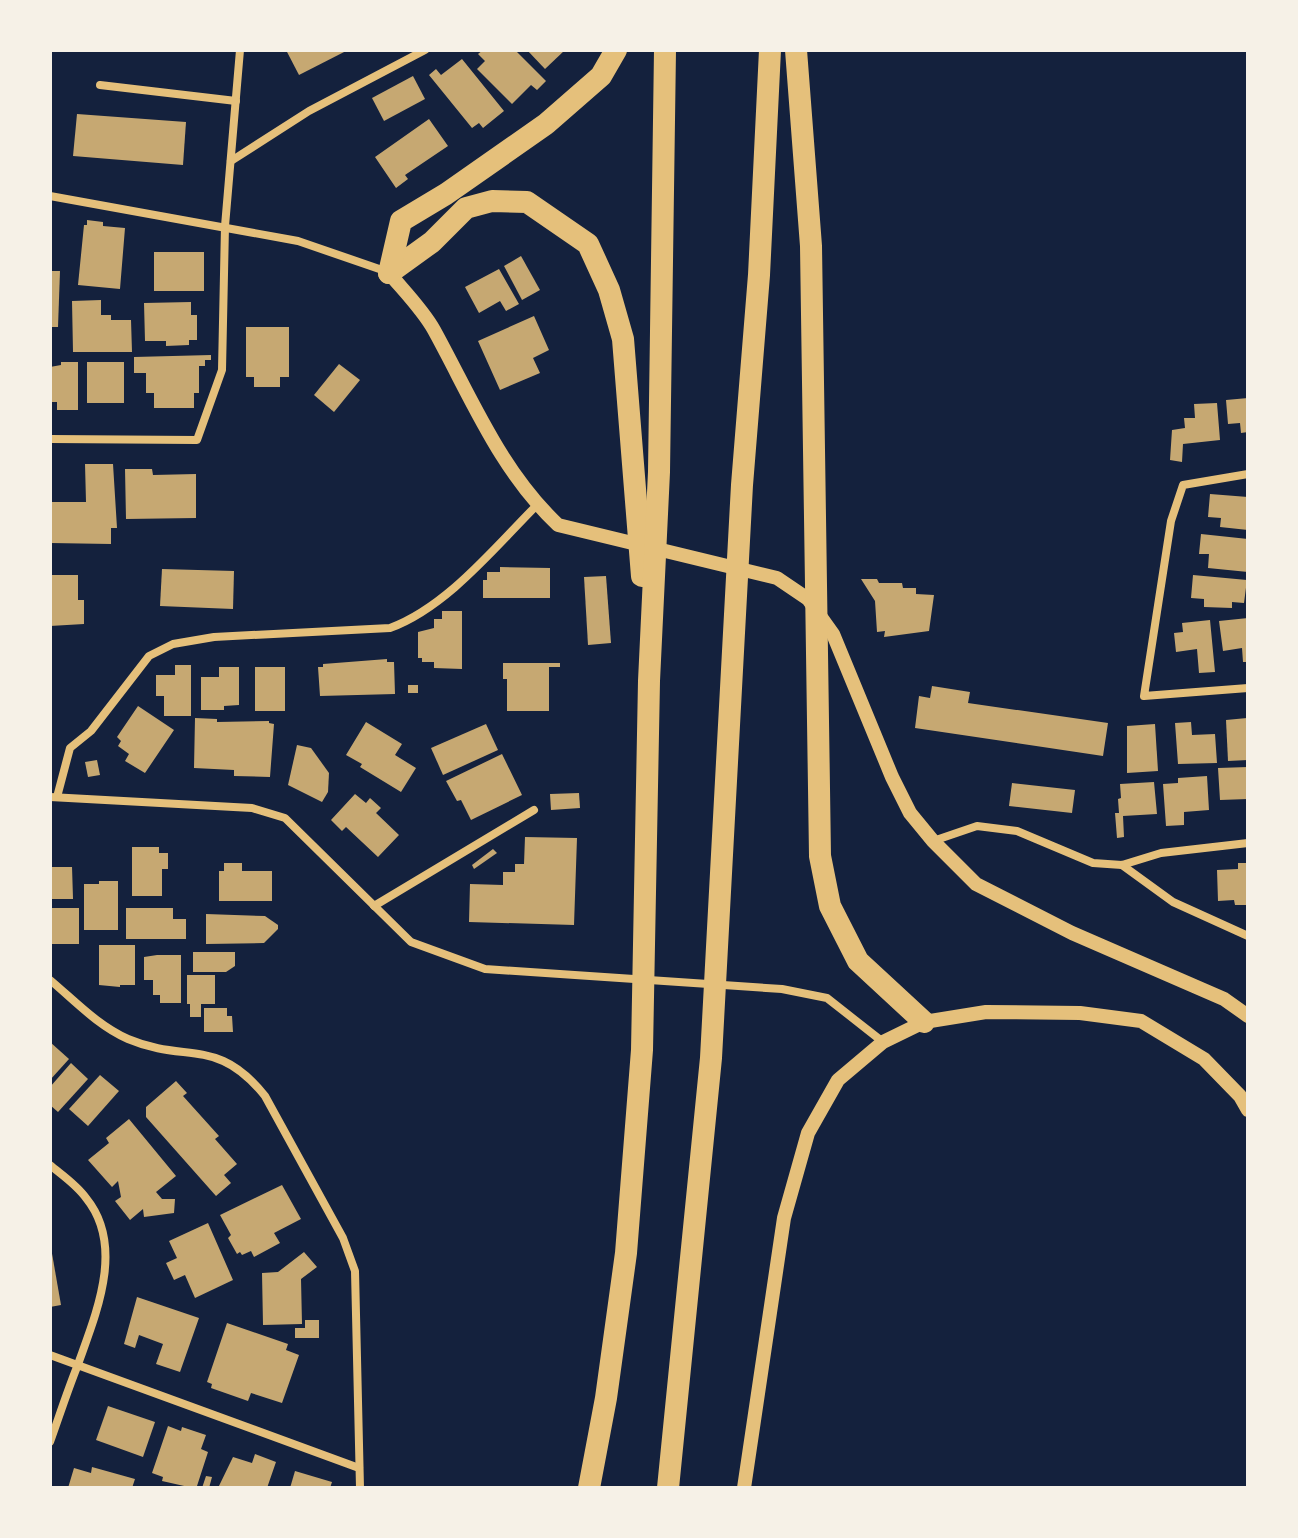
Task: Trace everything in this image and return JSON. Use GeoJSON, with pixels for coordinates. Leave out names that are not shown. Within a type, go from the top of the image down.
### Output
{"type":"FeatureCollection","features":[{"type":"Feature","properties":{"kind":"highway"},"geometry":{"type":"LineString","coordinates":[[389,273],[401,221],[446,194],[546,124],[601,76],[616,50]]}},
{"type":"Feature","properties":{"kind":"highway"},"geometry":{"type":"LineString","coordinates":[[589,1488],[606,1398],[626,1253],[642,1050],[649,681],[659,472],[665,50]]}},
{"type":"Feature","properties":{"kind":"highway"},"geometry":{"type":"LineString","coordinates":[[668,1488],[711,1058],[742,485],[759,275],[770,50]]}},
{"type":"Feature","properties":{"kind":"highway"},"geometry":{"type":"LineString","coordinates":[[796,50],[811,246],[820,856],[830,906],[858,961],[924,1022]]}},
{"type":"Feature","properties":{"kind":"highway"},"geometry":{"type":"LineString","coordinates":[[389,273],[432,242],[466,208],[492,201],[527,202],[588,244],[609,290],[623,339],[649,681]]}},
{"type":"Feature","properties":{"kind":"street"},"geometry":{"type":"LineString","coordinates":[[50,439],[197,440],[222,370],[225,226],[240,50]]}},
{"type":"Feature","properties":{"kind":"street"},"geometry":{"type":"LineString","coordinates":[[231,161],[309,111],[425,50]]}},
{"type":"Feature","properties":{"kind":"street"},"geometry":{"type":"LineString","coordinates":[[100,85],[236,101]]}},
{"type":"Feature","properties":{"kind":"street"},"geometry":{"type":"LineString","coordinates":[[50,196],[298,241],[389,273],[433,327],[481,423],[511,472],[537,505],[558,525],[777,578],[808,599],[833,634],[910,813],[976,884],[1072,933],[1224,999],[1248,1016]]}},
{"type":"Feature","properties":{"kind":"street"},"geometry":{"type":"LineString","coordinates":[[1248,474],[1183,485],[1171,521],[1144,696],[1248,688]]}},
{"type":"Feature","properties":{"kind":"street"},"geometry":{"type":"LineString","coordinates":[[537,505],[424,612],[390,628],[214,637],[173,644],[149,656],[91,731],[70,748],[53,797],[252,808],[285,818],[411,942],[485,969],[782,989],[827,998],[883,1042]]}},
{"type":"Feature","properties":{"kind":"street"},"geometry":{"type":"LineString","coordinates":[[374,906],[534,810]]}},
{"type":"Feature","properties":{"kind":"street"},"geometry":{"type":"LineString","coordinates":[[933,841],[977,826],[1017,831],[1093,863],[1122,865],[1161,853],[1248,843]]}},
{"type":"Feature","properties":{"kind":"street"},"geometry":{"type":"LineString","coordinates":[[1122,865],[1173,902],[1248,936]]}},
{"type":"Feature","properties":{"kind":"street"},"geometry":{"type":"LineString","coordinates":[[50,980],[106,1027],[129,1039],[160,1049],[217,1056],[252,1080],[265,1096],[343,1238],[355,1271],[360,1488]]}},
{"type":"Feature","properties":{"kind":"street"},"geometry":{"type":"LineString","coordinates":[[744,1488],[784,1218],[808,1133],[838,1080],[883,1042],[924,1022],[986,1012],[1080,1013],[1141,1021],[1204,1059],[1240,1096],[1248,1110]]}},
{"type":"Feature","properties":{"kind":"street"},"geometry":{"type":"LineString","coordinates":[[50,1165],[87,1198],[105,1241],[103,1280],[94,1323],[50,1442]]}},
{"type":"Feature","properties":{"kind":"street"},"geometry":{"type":"LineString","coordinates":[[50,1355],[359,1468]]}},
{"type":"Feature","properties":{"kind":"building"},"geometry":{"type":"Polygon","coordinates":[[[286,50],[348,50],[299,75],[286,50]]]}},
{"type":"Feature","properties":{"kind":"building"},"geometry":{"type":"Polygon","coordinates":[[[483,50],[515,50],[546,81],[537,90],[531,85],[512,104],[477,69],[485,61],[478,54],[483,50]]]}},
{"type":"Feature","properties":{"kind":"building"},"geometry":{"type":"Polygon","coordinates":[[[527,50],[565,50],[545,69],[527,50]]]}},
{"type":"Feature","properties":{"kind":"building"},"geometry":{"type":"Polygon","coordinates":[[[462,59],[504,111],[483,128],[479,123],[472,128],[429,75],[436,69],[441,75],[462,59]]]}},
{"type":"Feature","properties":{"kind":"building"},"geometry":{"type":"Polygon","coordinates":[[[413,76],[425,99],[384,121],[372,98],[413,76]]]}},
{"type":"Feature","properties":{"kind":"building"},"geometry":{"type":"Polygon","coordinates":[[[77,114],[186,122],[183,165],[73,156],[77,114]]]}},
{"type":"Feature","properties":{"kind":"building"},"geometry":{"type":"Polygon","coordinates":[[[429,119],[448,146],[405,175],[408,179],[396,188],[375,157],[429,119]]]}},
{"type":"Feature","properties":{"kind":"building"},"geometry":{"type":"Polygon","coordinates":[[[87,220],[103,222],[103,226],[125,228],[120,289],[78,285],[87,220]]]}},
{"type":"Feature","properties":{"kind":"building"},"geometry":{"type":"Polygon","coordinates":[[[154,252],[204,252],[204,291],[154,291],[154,252]]]}},
{"type":"Feature","properties":{"kind":"building"},"geometry":{"type":"Polygon","coordinates":[[[521,256],[540,290],[522,300],[504,266],[521,256]]]}},
{"type":"Feature","properties":{"kind":"building"},"geometry":{"type":"Polygon","coordinates":[[[499,269],[519,304],[506,311],[500,301],[479,313],[465,287],[499,269]]]}},
{"type":"Feature","properties":{"kind":"building"},"geometry":{"type":"Polygon","coordinates":[[[50,271],[60,271],[58,327],[50,327],[50,271]]]}},
{"type":"Feature","properties":{"kind":"building"},"geometry":{"type":"Polygon","coordinates":[[[101,300],[101,315],[111,315],[111,320],[131,320],[132,352],[73,352],[72,301],[101,300]]]}},
{"type":"Feature","properties":{"kind":"building"},"geometry":{"type":"Polygon","coordinates":[[[191,302],[191,315],[197,315],[197,340],[189,340],[189,345],[166,346],[166,341],[145,341],[144,303],[191,302]]]}},
{"type":"Feature","properties":{"kind":"building"},"geometry":{"type":"Polygon","coordinates":[[[534,316],[549,350],[533,358],[540,373],[500,390],[478,341],[534,316]]]}},
{"type":"Feature","properties":{"kind":"building"},"geometry":{"type":"Polygon","coordinates":[[[246,327],[289,327],[289,377],[280,377],[280,387],[254,387],[254,377],[246,377],[246,327]]]}},
{"type":"Feature","properties":{"kind":"building"},"geometry":{"type":"Polygon","coordinates":[[[211,355],[211,360],[205,360],[205,366],[199,366],[199,393],[194,393],[194,408],[154,408],[154,393],[146,393],[146,373],[134,373],[134,357],[211,355]]]}},
{"type":"Feature","properties":{"kind":"building"},"geometry":{"type":"Polygon","coordinates":[[[61,362],[78,362],[78,410],[57,410],[57,402],[50,402],[50,367],[61,365],[61,362]]]}},
{"type":"Feature","properties":{"kind":"building"},"geometry":{"type":"Polygon","coordinates":[[[87,362],[124,362],[124,403],[87,403],[87,362]]]}},
{"type":"Feature","properties":{"kind":"building"},"geometry":{"type":"Polygon","coordinates":[[[339,364],[360,380],[334,412],[314,395],[339,364]]]}},
{"type":"Feature","properties":{"kind":"building"},"geometry":{"type":"Polygon","coordinates":[[[1248,398],[1248,432],[1241,433],[1240,423],[1228,424],[1226,400],[1248,398]]]}},
{"type":"Feature","properties":{"kind":"building"},"geometry":{"type":"Polygon","coordinates":[[[1217,403],[1220,440],[1183,444],[1182,462],[1170,460],[1172,430],[1185,428],[1184,418],[1195,418],[1194,404],[1217,403]]]}},
{"type":"Feature","properties":{"kind":"building"},"geometry":{"type":"Polygon","coordinates":[[[85,464],[113,464],[117,528],[111,528],[111,544],[50,543],[50,502],[86,502],[85,464]]]}},
{"type":"Feature","properties":{"kind":"building"},"geometry":{"type":"Polygon","coordinates":[[[125,469],[152,469],[153,475],[196,474],[196,518],[126,519],[125,469]]]}},
{"type":"Feature","properties":{"kind":"building"},"geometry":{"type":"Polygon","coordinates":[[[1210,494],[1248,497],[1248,530],[1220,527],[1221,518],[1208,517],[1210,494]]]}},
{"type":"Feature","properties":{"kind":"building"},"geometry":{"type":"Polygon","coordinates":[[[1201,534],[1248,539],[1248,572],[1208,568],[1209,554],[1199,554],[1201,534]]]}},
{"type":"Feature","properties":{"kind":"building"},"geometry":{"type":"Polygon","coordinates":[[[500,567],[550,568],[550,598],[483,598],[483,580],[487,580],[487,572],[500,572],[500,567]]]}},
{"type":"Feature","properties":{"kind":"building"},"geometry":{"type":"Polygon","coordinates":[[[162,569],[234,571],[233,609],[160,606],[162,569]]]}},
{"type":"Feature","properties":{"kind":"building"},"geometry":{"type":"Polygon","coordinates":[[[50,575],[78,575],[78,600],[84,600],[84,624],[50,626],[50,575]]]}},
{"type":"Feature","properties":{"kind":"building"},"geometry":{"type":"Polygon","coordinates":[[[1193,575],[1247,580],[1244,603],[1232,602],[1232,608],[1204,607],[1204,599],[1191,598],[1193,575]]]}},
{"type":"Feature","properties":{"kind":"building"},"geometry":{"type":"Polygon","coordinates":[[[606,576],[611,643],[588,645],[584,577],[606,576]]]}},
{"type":"Feature","properties":{"kind":"building"},"geometry":{"type":"Polygon","coordinates":[[[861,579],[902,583],[903,588],[916,588],[916,594],[934,595],[929,631],[884,637],[885,631],[877,632],[875,601],[861,579]]]}},
{"type":"Feature","properties":{"kind":"building"},"geometry":{"type":"Polygon","coordinates":[[[442,611],[462,611],[462,669],[434,668],[434,662],[422,662],[422,658],[418,658],[418,632],[434,628],[434,619],[442,619],[442,611]]]}},
{"type":"Feature","properties":{"kind":"building"},"geometry":{"type":"Polygon","coordinates":[[[1248,618],[1248,662],[1243,662],[1242,648],[1223,651],[1219,621],[1248,618]]]}},
{"type":"Feature","properties":{"kind":"building"},"geometry":{"type":"Polygon","coordinates":[[[1210,620],[1215,672],[1199,673],[1197,649],[1176,652],[1174,633],[1183,632],[1182,623],[1210,620]]]}},
{"type":"Feature","properties":{"kind":"building"},"geometry":{"type":"Polygon","coordinates":[[[387,659],[387,662],[394,662],[395,694],[320,696],[318,667],[323,667],[323,664],[387,659]]]}},
{"type":"Feature","properties":{"kind":"building"},"geometry":{"type":"Polygon","coordinates":[[[503,663],[560,663],[560,667],[549,667],[549,711],[507,711],[507,679],[503,679],[503,663]]]}},
{"type":"Feature","properties":{"kind":"building"},"geometry":{"type":"Polygon","coordinates":[[[175,665],[191,665],[191,716],[164,716],[164,696],[156,696],[156,675],[175,675],[175,665]]]}},
{"type":"Feature","properties":{"kind":"building"},"geometry":{"type":"Polygon","coordinates":[[[219,667],[239,667],[239,705],[224,706],[224,710],[201,710],[201,677],[219,677],[219,667]]]}},
{"type":"Feature","properties":{"kind":"building"},"geometry":{"type":"Polygon","coordinates":[[[255,667],[285,667],[285,711],[255,711],[255,667]]]}},
{"type":"Feature","properties":{"kind":"building"},"geometry":{"type":"Polygon","coordinates":[[[408,685],[418,685],[418,693],[408,693],[408,685]]]}},
{"type":"Feature","properties":{"kind":"building"},"geometry":{"type":"Polygon","coordinates":[[[932,686],[970,692],[968,703],[1108,723],[1103,756],[915,728],[919,696],[930,698],[932,686]]]}},
{"type":"Feature","properties":{"kind":"building"},"geometry":{"type":"Polygon","coordinates":[[[138,706],[174,730],[145,773],[125,761],[129,754],[118,746],[121,741],[117,737],[138,706]]]}},
{"type":"Feature","properties":{"kind":"building"},"geometry":{"type":"Polygon","coordinates":[[[195,718],[217,719],[217,722],[269,721],[274,724],[270,777],[234,776],[234,770],[194,768],[195,718]]]}},
{"type":"Feature","properties":{"kind":"building"},"geometry":{"type":"Polygon","coordinates":[[[1247,718],[1248,760],[1228,761],[1226,720],[1247,718]]]}},
{"type":"Feature","properties":{"kind":"building"},"geometry":{"type":"Polygon","coordinates":[[[366,722],[402,744],[395,755],[416,768],[401,792],[346,755],[366,722]]]}},
{"type":"Feature","properties":{"kind":"building"},"geometry":{"type":"Polygon","coordinates":[[[1191,722],[1192,735],[1215,734],[1217,763],[1178,764],[1175,723],[1191,722]]]}},
{"type":"Feature","properties":{"kind":"building"},"geometry":{"type":"Polygon","coordinates":[[[486,724],[498,750],[443,775],[431,748],[486,724]]]}},
{"type":"Feature","properties":{"kind":"building"},"geometry":{"type":"Polygon","coordinates":[[[1155,724],[1158,771],[1127,773],[1127,726],[1155,724]]]}},
{"type":"Feature","properties":{"kind":"building"},"geometry":{"type":"Polygon","coordinates":[[[297,745],[311,748],[329,773],[328,792],[322,802],[288,785],[297,745]]]}},
{"type":"Feature","properties":{"kind":"building"},"geometry":{"type":"Polygon","coordinates":[[[502,754],[522,795],[471,820],[446,781],[502,754]]]}},
{"type":"Feature","properties":{"kind":"building"},"geometry":{"type":"Polygon","coordinates":[[[97,760],[100,775],[88,777],[85,762],[97,760]]]}},
{"type":"Feature","properties":{"kind":"building"},"geometry":{"type":"Polygon","coordinates":[[[1248,767],[1248,799],[1220,800],[1218,768],[1248,767]]]}},
{"type":"Feature","properties":{"kind":"building"},"geometry":{"type":"Polygon","coordinates":[[[1207,776],[1209,810],[1184,812],[1184,825],[1166,826],[1163,784],[1178,783],[1178,778],[1207,776]]]}},
{"type":"Feature","properties":{"kind":"building"},"geometry":{"type":"Polygon","coordinates":[[[1154,782],[1157,814],[1123,816],[1124,837],[1117,838],[1115,813],[1119,813],[1120,784],[1154,782]]]}},
{"type":"Feature","properties":{"kind":"building"},"geometry":{"type":"Polygon","coordinates":[[[1012,783],[1075,790],[1072,813],[1009,806],[1012,783]]]}},
{"type":"Feature","properties":{"kind":"building"},"geometry":{"type":"Polygon","coordinates":[[[579,793],[580,808],[551,810],[550,794],[579,793]]]}},
{"type":"Feature","properties":{"kind":"building"},"geometry":{"type":"Polygon","coordinates":[[[355,794],[366,803],[370,798],[381,808],[376,813],[399,835],[378,857],[346,827],[342,831],[331,820],[355,794]]]}},
{"type":"Feature","properties":{"kind":"building"},"geometry":{"type":"Polygon","coordinates":[[[525,837],[577,838],[574,925],[469,922],[470,884],[503,885],[503,872],[515,872],[515,864],[524,864],[525,837]]]}},
{"type":"Feature","properties":{"kind":"building"},"geometry":{"type":"Polygon","coordinates":[[[132,847],[159,847],[159,853],[168,853],[168,869],[162,869],[162,896],[132,896],[132,847]]]}},
{"type":"Feature","properties":{"kind":"building"},"geometry":{"type":"Polygon","coordinates":[[[493,849],[497,853],[474,869],[472,865],[493,849]]]}},
{"type":"Feature","properties":{"kind":"building"},"geometry":{"type":"Polygon","coordinates":[[[224,863],[242,863],[242,871],[272,871],[272,901],[219,901],[219,871],[224,871],[224,863]]]}},
{"type":"Feature","properties":{"kind":"building"},"geometry":{"type":"Polygon","coordinates":[[[1238,863],[1248,863],[1248,905],[1235,905],[1234,900],[1218,901],[1217,870],[1238,869],[1238,863]]]}},
{"type":"Feature","properties":{"kind":"building"},"geometry":{"type":"Polygon","coordinates":[[[50,867],[72,867],[73,899],[50,899],[50,867]]]}},
{"type":"Feature","properties":{"kind":"building"},"geometry":{"type":"Polygon","coordinates":[[[99,881],[118,881],[118,930],[84,930],[84,884],[99,884],[99,881]]]}},
{"type":"Feature","properties":{"kind":"building"},"geometry":{"type":"Polygon","coordinates":[[[50,908],[79,908],[79,944],[51,944],[50,908]]]}},
{"type":"Feature","properties":{"kind":"building"},"geometry":{"type":"Polygon","coordinates":[[[126,908],[173,908],[173,919],[186,919],[186,939],[126,939],[126,908]]]}},
{"type":"Feature","properties":{"kind":"building"},"geometry":{"type":"Polygon","coordinates":[[[206,914],[265,916],[278,925],[278,929],[264,943],[206,944],[206,914]]]}},
{"type":"Feature","properties":{"kind":"building"},"geometry":{"type":"Polygon","coordinates":[[[99,945],[135,945],[135,985],[99,985],[99,945]]]}},
{"type":"Feature","properties":{"kind":"building"},"geometry":{"type":"Polygon","coordinates":[[[193,952],[235,952],[235,966],[226,972],[193,972],[193,952]]]}},
{"type":"Feature","properties":{"kind":"building"},"geometry":{"type":"Polygon","coordinates":[[[181,955],[181,1003],[160,1003],[160,995],[153,995],[153,980],[144,980],[144,957],[181,955]]]}},
{"type":"Feature","properties":{"kind":"building"},"geometry":{"type":"Polygon","coordinates":[[[187,975],[215,975],[215,1004],[201,1004],[201,1017],[190,1017],[187,975]]]}},
{"type":"Feature","properties":{"kind":"building"},"geometry":{"type":"Polygon","coordinates":[[[204,1008],[227,1008],[227,1016],[232,1016],[233,1032],[204,1032],[204,1008]]]}},
{"type":"Feature","properties":{"kind":"building"},"geometry":{"type":"Polygon","coordinates":[[[50,1042],[69,1059],[50,1080],[50,1042]]]}},
{"type":"Feature","properties":{"kind":"building"},"geometry":{"type":"Polygon","coordinates":[[[71,1063],[88,1079],[58,1112],[50,1105],[50,1087],[71,1063]]]}},
{"type":"Feature","properties":{"kind":"building"},"geometry":{"type":"Polygon","coordinates":[[[100,1075],[119,1091],[88,1126],[69,1109],[100,1075]]]}},
{"type":"Feature","properties":{"kind":"building"},"geometry":{"type":"Polygon","coordinates":[[[176,1081],[187,1093],[183,1096],[219,1136],[215,1139],[237,1164],[224,1175],[231,1183],[216,1196],[146,1117],[146,1107],[176,1081]]]}},
{"type":"Feature","properties":{"kind":"building"},"geometry":{"type":"Polygon","coordinates":[[[129,1119],[176,1176],[156,1192],[162,1199],[175,1199],[174,1213],[144,1217],[143,1209],[130,1220],[115,1201],[121,1197],[118,1181],[112,1187],[88,1160],[109,1143],[106,1138],[129,1119]]]}},
{"type":"Feature","properties":{"kind":"building"},"geometry":{"type":"Polygon","coordinates":[[[282,1185],[301,1219],[274,1233],[280,1243],[254,1257],[251,1251],[237,1254],[220,1215],[282,1185]]]}},
{"type":"Feature","properties":{"kind":"building"},"geometry":{"type":"Polygon","coordinates":[[[208,1223],[233,1280],[195,1298],[185,1275],[174,1280],[166,1263],[177,1258],[169,1241],[208,1223]]]}},
{"type":"Feature","properties":{"kind":"building"},"geometry":{"type":"Polygon","coordinates":[[[50,1242],[61,1305],[50,1307],[50,1242]]]}},
{"type":"Feature","properties":{"kind":"building"},"geometry":{"type":"Polygon","coordinates":[[[304,1252],[317,1267],[301,1279],[302,1324],[263,1325],[262,1273],[278,1272],[304,1252]]]}},
{"type":"Feature","properties":{"kind":"building"},"geometry":{"type":"Polygon","coordinates":[[[137,1297],[199,1318],[180,1372],[156,1364],[163,1344],[139,1335],[135,1348],[124,1344],[137,1297]]]}},
{"type":"Feature","properties":{"kind":"building"},"geometry":{"type":"Polygon","coordinates":[[[305,1320],[319,1320],[319,1338],[295,1338],[295,1328],[305,1328],[305,1320]]]}},
{"type":"Feature","properties":{"kind":"building"},"geometry":{"type":"Polygon","coordinates":[[[227,1323],[288,1344],[286,1350],[299,1355],[282,1403],[251,1393],[248,1401],[211,1388],[212,1384],[207,1382],[227,1323]]]}},
{"type":"Feature","properties":{"kind":"building"},"geometry":{"type":"Polygon","coordinates":[[[108,1406],[155,1422],[143,1457],[96,1440],[108,1406]]]}},
{"type":"Feature","properties":{"kind":"building"},"geometry":{"type":"Polygon","coordinates":[[[168,1426],[206,1435],[201,1449],[208,1452],[197,1486],[193,1488],[162,1481],[163,1477],[152,1473],[168,1426]]]}},
{"type":"Feature","properties":{"kind":"building"},"geometry":{"type":"Polygon","coordinates":[[[255,1454],[276,1462],[267,1488],[218,1488],[233,1457],[252,1463],[255,1454]]]}},
{"type":"Feature","properties":{"kind":"building"},"geometry":{"type":"Polygon","coordinates":[[[92,1467],[135,1479],[132,1488],[68,1488],[74,1468],[91,1473],[92,1467]]]}},
{"type":"Feature","properties":{"kind":"building"},"geometry":{"type":"Polygon","coordinates":[[[295,1471],[332,1482],[330,1488],[290,1488],[295,1471]]]}},
{"type":"Feature","properties":{"kind":"building"},"geometry":{"type":"Polygon","coordinates":[[[206,1476],[212,1477],[209,1488],[202,1488],[206,1476]]]}}]}
